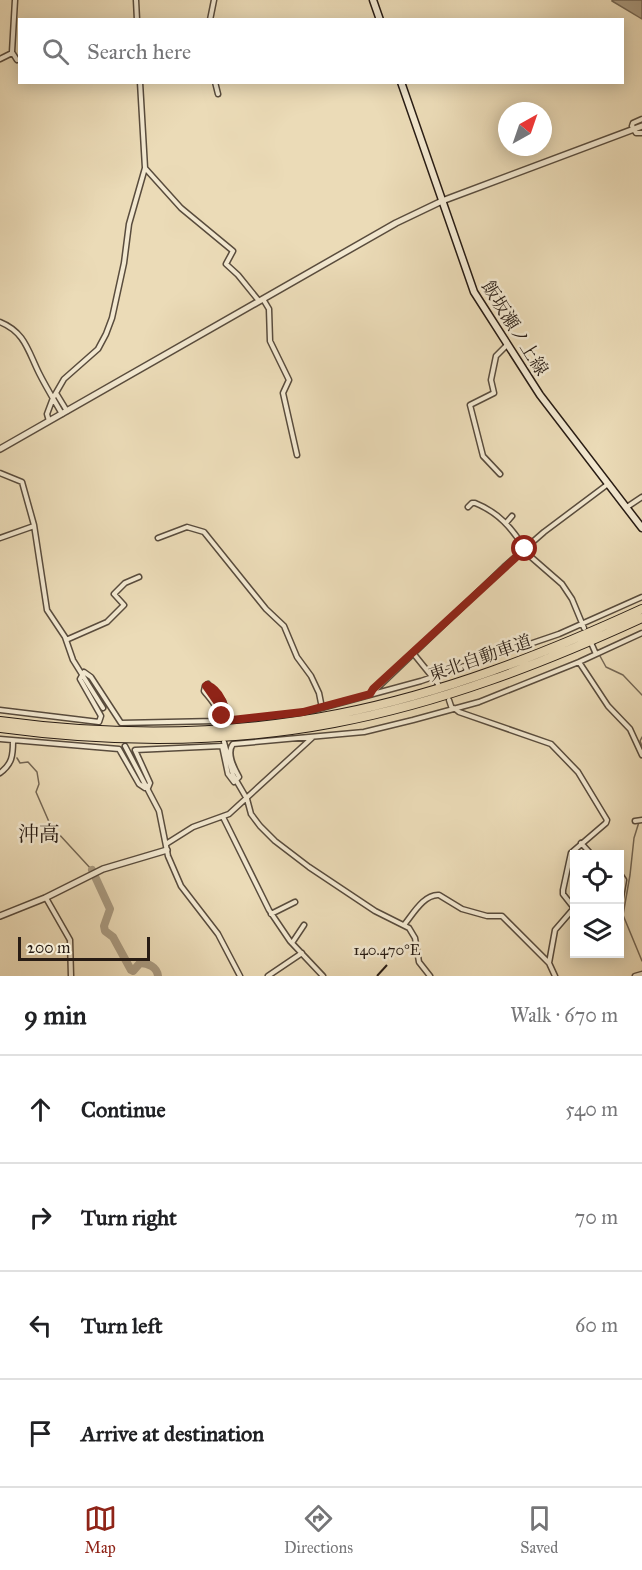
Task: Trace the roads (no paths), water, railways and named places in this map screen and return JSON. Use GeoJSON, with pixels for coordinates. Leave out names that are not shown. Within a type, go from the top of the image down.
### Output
{"type":"FeatureCollection","features":[{"type":"Feature","properties":{"kind":"highway","name":"東北自動車道"},"geometry":{"type":"LineString","coordinates":[[0,722],[98,731],[188,731],[254,727],[338,714],[427,693],[502,668],[564,644],[642,609]]}},
{"type":"Feature","properties":{"kind":"highway","name":"東北自動車道"},"geometry":{"type":"LineString","coordinates":[[0,728],[87,737],[158,739],[256,734],[332,723],[404,706],[474,685],[561,653],[642,618]]}},
{"type":"Feature","properties":{"kind":"main road"},"geometry":{"type":"LineString","coordinates":[[373,0],[379,18]]}},
{"type":"Feature","properties":{"kind":"main road","name":"飯坂瀬ノ上線"},"geometry":{"type":"LineString","coordinates":[[402,84],[474,292],[540,395],[642,528]]}},
{"type":"Feature","properties":{"kind":"street"},"geometry":{"type":"LineString","coordinates":[[15,0],[12,53],[17,60]]}},
{"type":"Feature","properties":{"kind":"street"},"geometry":{"type":"LineString","coordinates":[[136,0],[137,18]]}},
{"type":"Feature","properties":{"kind":"street"},"geometry":{"type":"LineString","coordinates":[[210,18],[214,0]]}},
{"type":"Feature","properties":{"kind":"street"},"geometry":{"type":"LineString","coordinates":[[0,59],[12,53]]}},
{"type":"Feature","properties":{"kind":"street"},"geometry":{"type":"LineString","coordinates":[[49,421],[47,414],[64,378],[98,349],[109,327],[123,268],[129,224],[145,168],[140,84]]}},
{"type":"Feature","properties":{"kind":"street"},"geometry":{"type":"LineString","coordinates":[[216,84],[218,94]]}},
{"type":"Feature","properties":{"kind":"street"},"geometry":{"type":"LineString","coordinates":[[642,119],[633,124],[633,130],[637,134],[642,133]]}},
{"type":"Feature","properties":{"kind":"street"},"geometry":{"type":"LineString","coordinates":[[0,449],[396,223],[442,201],[642,126]]}},
{"type":"Feature","properties":{"kind":"street"},"geometry":{"type":"LineString","coordinates":[[145,168],[181,208],[233,251],[226,264],[269,309],[270,344],[289,380],[283,393],[297,455]]}},
{"type":"Feature","properties":{"kind":"street"},"geometry":{"type":"LineString","coordinates":[[0,322],[12,328],[24,339],[37,369],[64,413]]}},
{"type":"Feature","properties":{"kind":"street"},"geometry":{"type":"LineString","coordinates":[[500,474],[483,456],[470,405],[494,393],[491,380],[496,356],[507,345]]}},
{"type":"Feature","properties":{"kind":"street"},"geometry":{"type":"LineString","coordinates":[[0,473],[22,482],[34,526],[47,610],[66,640],[73,660],[103,708]]}},
{"type":"Feature","properties":{"kind":"street"},"geometry":{"type":"LineString","coordinates":[[370,694],[524,549],[608,484]]}},
{"type":"Feature","properties":{"kind":"street"},"geometry":{"type":"LineString","coordinates":[[626,507],[642,496]]}},
{"type":"Feature","properties":{"kind":"street"},"geometry":{"type":"LineString","coordinates":[[468,507],[475,503],[490,510],[506,523],[524,549],[562,584],[572,599],[583,626]]}},
{"type":"Feature","properties":{"kind":"street"},"geometry":{"type":"LineString","coordinates":[[506,523],[512,516]]}},
{"type":"Feature","properties":{"kind":"street"},"geometry":{"type":"LineString","coordinates":[[0,538],[34,526]]}},
{"type":"Feature","properties":{"kind":"street"},"geometry":{"type":"LineString","coordinates":[[158,538],[187,527],[204,532],[261,603],[284,626],[297,657],[311,676],[319,693],[322,708]]}},
{"type":"Feature","properties":{"kind":"street"},"geometry":{"type":"LineString","coordinates":[[66,640],[107,622],[124,605],[114,594],[125,583],[139,577]]}},
{"type":"Feature","properties":{"kind":"street"},"geometry":{"type":"LineString","coordinates":[[206,686],[210,686],[223,700],[228,719],[303,712],[433,678],[583,626],[642,597]]}},
{"type":"Feature","properties":{"kind":"street"},"geometry":{"type":"LineString","coordinates":[[237,781],[239,777],[230,750],[233,744],[364,732],[413,720],[479,702],[579,662],[642,633]]}},
{"type":"Feature","properties":{"kind":"street"},"geometry":{"type":"LineString","coordinates":[[592,645],[596,654]]}},
{"type":"Feature","properties":{"kind":"street"},"geometry":{"type":"LineString","coordinates":[[413,653],[438,684]]}},
{"type":"Feature","properties":{"kind":"street"},"geometry":{"type":"LineString","coordinates":[[579,662],[608,706],[630,729],[642,755]]}},
{"type":"Feature","properties":{"kind":"street"},"geometry":{"type":"LineString","coordinates":[[82,673],[91,676],[121,723],[215,721],[218,718],[217,710],[204,691],[206,686]]}},
{"type":"Feature","properties":{"kind":"street"},"geometry":{"type":"LineString","coordinates":[[0,710],[99,722],[101,716],[80,679],[82,673]]}},
{"type":"Feature","properties":{"kind":"street"},"geometry":{"type":"LineString","coordinates":[[206,686],[220,706],[223,724]]}},
{"type":"Feature","properties":{"kind":"street"},"geometry":{"type":"LineString","coordinates":[[449,700],[453,708],[459,712],[548,743],[578,772],[607,820],[571,854],[563,890],[563,894],[571,904]]}},
{"type":"Feature","properties":{"kind":"street"},"geometry":{"type":"LineString","coordinates":[[0,916],[46,898],[104,869],[167,848],[193,827],[229,814],[314,736]]}},
{"type":"Feature","properties":{"kind":"street"},"geometry":{"type":"LineString","coordinates":[[0,739],[119,749],[139,784],[148,788]]}},
{"type":"Feature","properties":{"kind":"street"},"geometry":{"type":"LineString","coordinates":[[0,773],[11,763],[14,741]]}},
{"type":"Feature","properties":{"kind":"street"},"geometry":{"type":"LineString","coordinates":[[224,742],[237,781],[254,818],[275,841],[309,867],[375,911],[404,925],[414,933],[419,962],[430,976]]}},
{"type":"Feature","properties":{"kind":"street"},"geometry":{"type":"LineString","coordinates":[[125,746],[159,810],[167,848],[181,886],[218,934],[240,976]]}},
{"type":"Feature","properties":{"kind":"street"},"geometry":{"type":"LineString","coordinates":[[148,788],[150,783],[148,777],[135,750],[222,746],[228,774],[231,780],[237,781]]}},
{"type":"Feature","properties":{"kind":"street"},"geometry":{"type":"LineString","coordinates":[[223,817],[271,914],[292,943],[323,976]]}},
{"type":"Feature","properties":{"kind":"street"},"geometry":{"type":"LineString","coordinates":[[635,820],[642,820]]}},
{"type":"Feature","properties":{"kind":"street"},"geometry":{"type":"LineString","coordinates":[[581,843],[587,850]]}},
{"type":"Feature","properties":{"kind":"street"},"geometry":{"type":"LineString","coordinates":[[404,925],[428,898],[435,894],[462,909],[487,916],[502,916],[549,963],[553,975]]}},
{"type":"Feature","properties":{"kind":"street"},"geometry":{"type":"LineString","coordinates":[[46,898],[70,940],[71,976]]}},
{"type":"Feature","properties":{"kind":"street"},"geometry":{"type":"LineString","coordinates":[[271,914],[296,902]]}},
{"type":"Feature","properties":{"kind":"street"},"geometry":{"type":"LineString","coordinates":[[549,963],[555,930],[570,913]]}},
{"type":"Feature","properties":{"kind":"street"},"geometry":{"type":"LineString","coordinates":[[292,943],[304,925]]}},
{"type":"Feature","properties":{"kind":"street"},"geometry":{"type":"LineString","coordinates":[[268,976],[302,953]]}},
{"type":"Feature","properties":{"kind":"street"},"geometry":{"type":"LineString","coordinates":[[635,976],[642,974]]}},
{"type":"Feature","properties":{"kind":"waterway"},"geometry":{"type":"LineString","coordinates":[[600,656],[606,667],[623,675],[642,695]]}},
{"type":"Feature","properties":{"kind":"waterway"},"geometry":{"type":"LineString","coordinates":[[642,737],[640,741],[642,746]]}},
{"type":"Feature","properties":{"kind":"waterway"},"geometry":{"type":"LineString","coordinates":[[17,758],[20,763],[28,762],[37,772],[39,784],[36,792],[53,831],[57,832],[92,870]]}},
{"type":"Feature","properties":{"kind":"waterway"},"geometry":{"type":"LineString","coordinates":[[639,822],[634,838],[623,915],[642,961]]}},
{"type":"Feature","properties":{"kind":"waterway"},"geometry":{"type":"LineString","coordinates":[[92,870],[110,909],[104,926],[105,931],[113,937],[131,970],[133,971],[140,963],[146,964],[152,966],[158,976]]}},
{"type":"Feature","properties":{"kind":"district","name":"沖高"},"geometry":{"type":"Point","coordinates":[39,834]}}]}
